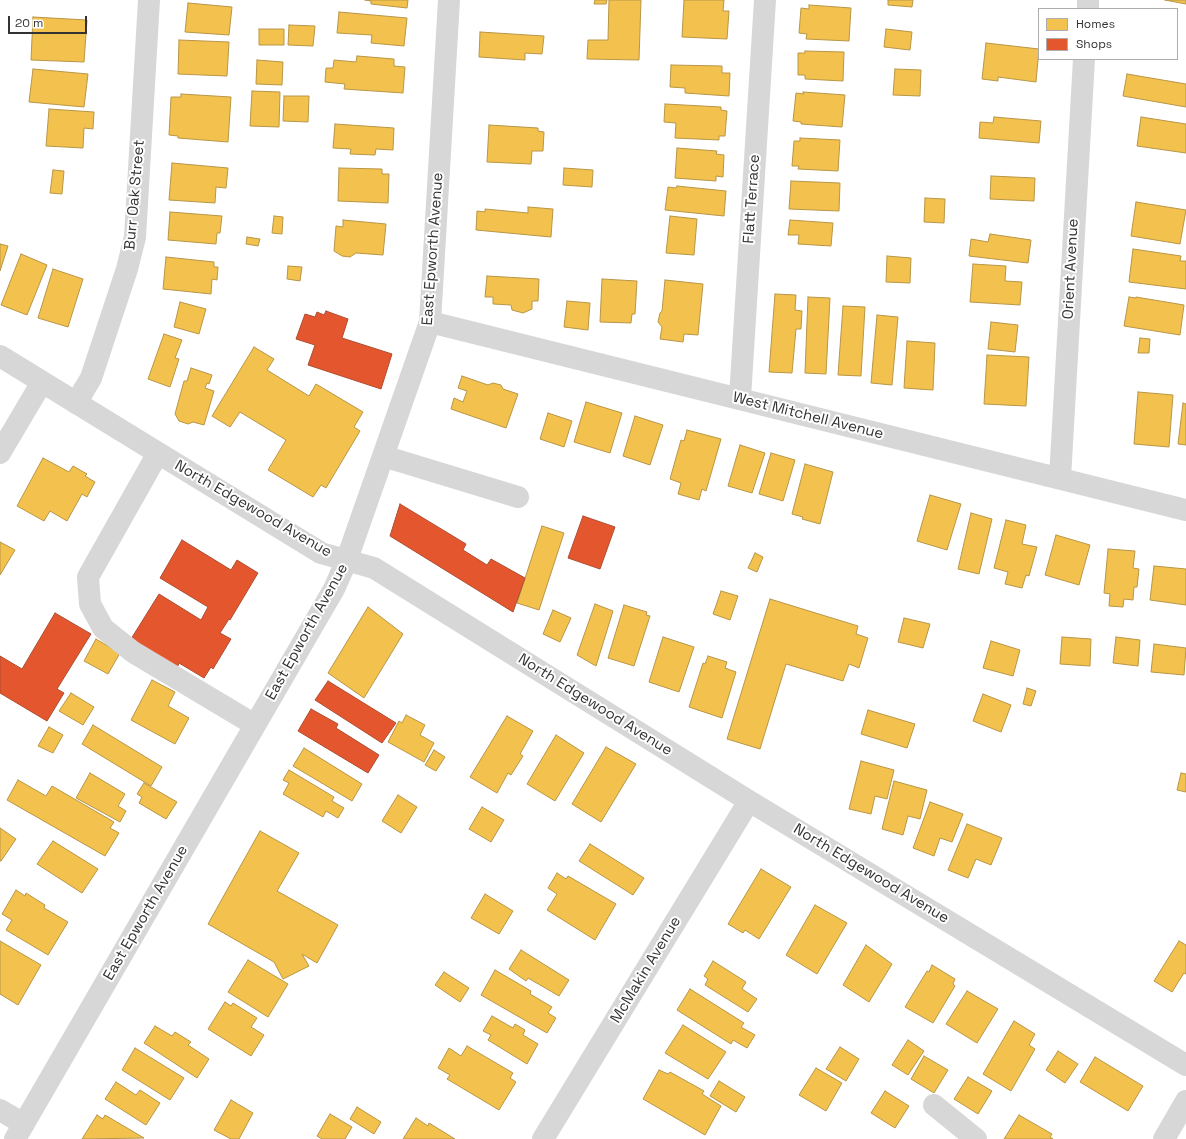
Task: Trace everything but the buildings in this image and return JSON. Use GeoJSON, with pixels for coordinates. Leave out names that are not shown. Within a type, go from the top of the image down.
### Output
{"type":"FeatureCollection","features":[{"type":"Feature","properties":{"kind":"street","name":"Burr Oak Street"},"geometry":{"type":"LineString","coordinates":[[76,403],[90,378],[127,269],[135,237],[149,0]]}},
{"type":"Feature","properties":{"kind":"street","name":"East Epworth Avenue"},"geometry":{"type":"LineString","coordinates":[[19,1131],[334,590],[346,562],[430,322],[449,0]]}},
{"type":"Feature","properties":{"kind":"street","name":"Flatt Terrace"},"geometry":{"type":"LineString","coordinates":[[740,398],[765,0]]}},
{"type":"Feature","properties":{"kind":"street","name":"Orient Avenue"},"geometry":{"type":"LineString","coordinates":[[1060,478],[1084,60]]}},
{"type":"Feature","properties":{"kind":"street","name":"West Mitchell Avenue"},"geometry":{"type":"LineString","coordinates":[[430,322],[1186,510]]}},
{"type":"Feature","properties":{"kind":"street","name":"North Edgewood Avenue"},"geometry":{"type":"LineString","coordinates":[[0,356],[321,553],[346,562],[374,568],[749,801],[1186,1065]]}},
{"type":"Feature","properties":{"kind":"street"},"geometry":{"type":"LineString","coordinates":[[0,453],[42,382]]}},
{"type":"Feature","properties":{"kind":"street"},"geometry":{"type":"LineString","coordinates":[[158,453],[88,577],[90,604],[103,628],[133,652],[255,725]]}},
{"type":"Feature","properties":{"kind":"street"},"geometry":{"type":"LineString","coordinates":[[383,456],[518,497]]}},
{"type":"Feature","properties":{"kind":"street","name":"McMakin Avenue"},"geometry":{"type":"LineString","coordinates":[[543,1139],[749,801]]}},
{"type":"Feature","properties":{"kind":"street"},"geometry":{"type":"LineString","coordinates":[[1164,1139],[1186,1101]]}},
{"type":"Feature","properties":{"kind":"street"},"geometry":{"type":"LineString","coordinates":[[934,1105],[976,1139]]}},
{"type":"Feature","properties":{"kind":"street"},"geometry":{"type":"LineString","coordinates":[[0,1110],[19,1131]]}}]}
